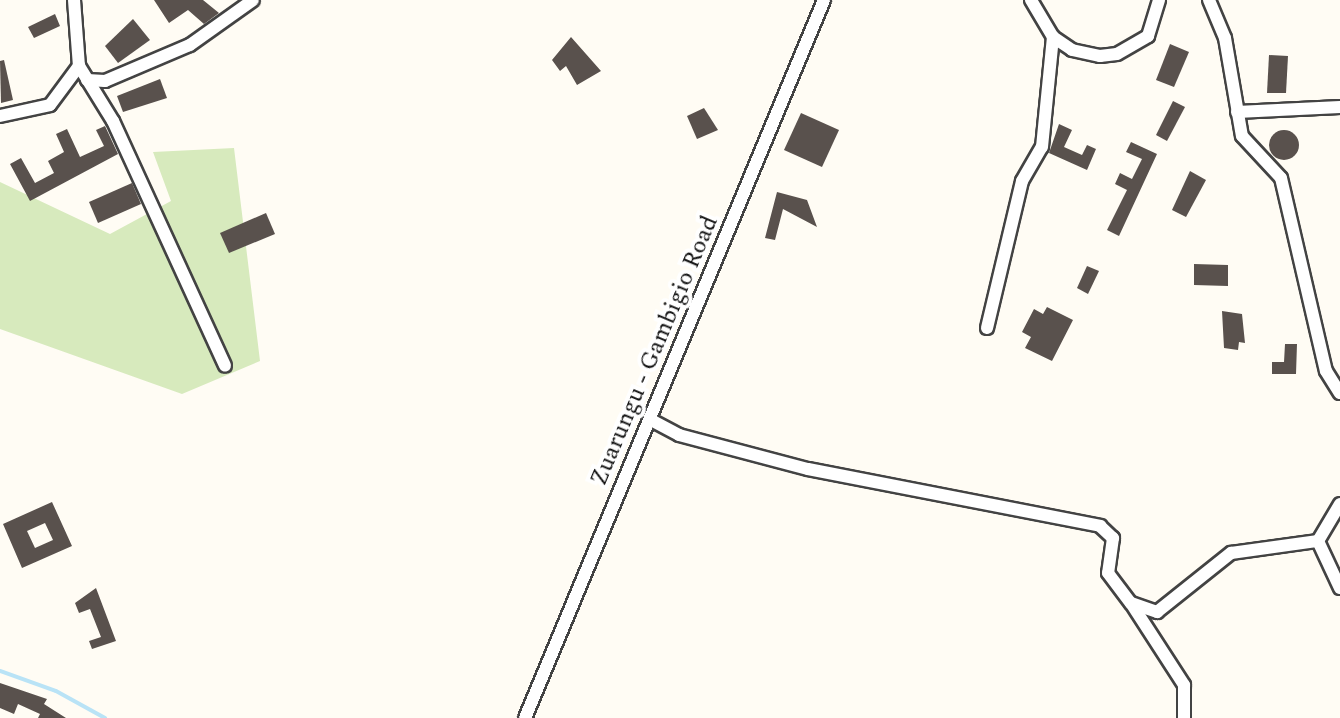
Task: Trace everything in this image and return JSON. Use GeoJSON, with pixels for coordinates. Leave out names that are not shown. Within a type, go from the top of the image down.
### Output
{"type":"FeatureCollection","features":[{"type":"Feature","properties":{"kind":"street"},"geometry":{"type":"LineString","coordinates":[[74,0],[79,66],[113,121],[225,366]]}},
{"type":"Feature","properties":{"kind":"street"},"geometry":{"type":"LineString","coordinates":[[87,80],[105,81],[190,45],[253,0]]}},
{"type":"Feature","properties":{"kind":"street","name":"Zuarungu - Gambigio Road"},"geometry":{"type":"LineString","coordinates":[[525,718],[824,0]]}},
{"type":"Feature","properties":{"kind":"street"},"geometry":{"type":"LineString","coordinates":[[1031,0],[1053,37],[1083,54],[1117,54],[1148,36],[1159,0]]}},
{"type":"Feature","properties":{"kind":"street"},"geometry":{"type":"LineString","coordinates":[[1209,0],[1225,38],[1242,136],[1281,178],[1326,371],[1340,393]]}},
{"type":"Feature","properties":{"kind":"street"},"geometry":{"type":"LineString","coordinates":[[987,328],[1022,181],[1042,147],[1053,37]]}},
{"type":"Feature","properties":{"kind":"street"},"geometry":{"type":"LineString","coordinates":[[0,116],[50,105],[79,66]]}},
{"type":"Feature","properties":{"kind":"street"},"geometry":{"type":"LineString","coordinates":[[1237,112],[1340,107]]}},
{"type":"Feature","properties":{"kind":"street"},"geometry":{"type":"LineString","coordinates":[[651,420],[679,435],[808,469],[1100,526],[1113,538],[1108,573],[1184,685],[1184,718]]}},
{"type":"Feature","properties":{"kind":"street"},"geometry":{"type":"LineString","coordinates":[[1318,541],[1340,504]]}},
{"type":"Feature","properties":{"kind":"street"},"geometry":{"type":"LineString","coordinates":[[1131,603],[1164,611],[1182,587],[1231,553],[1318,541]]}},
{"type":"Feature","properties":{"kind":"street"},"geometry":{"type":"LineString","coordinates":[[1318,541],[1340,588]]}},
{"type":"Feature","properties":{"kind":"green space"},"geometry":{"type":"Polygon","coordinates":[[[234,148],[260,361],[182,394],[0,329],[0,182],[110,234],[171,201],[153,152],[234,148]]]}},
{"type":"Feature","properties":{"kind":"building"},"geometry":{"type":"Polygon","coordinates":[[[154,0],[203,0],[219,13],[204,24],[188,10],[169,23],[154,0]]]}},
{"type":"Feature","properties":{"kind":"building"},"geometry":{"type":"Polygon","coordinates":[[[55,14],[60,26],[34,38],[28,27],[55,14]]]}},
{"type":"Feature","properties":{"kind":"building"},"geometry":{"type":"Polygon","coordinates":[[[133,19],[150,40],[118,63],[105,46],[133,19]]]}},
{"type":"Feature","properties":{"kind":"building"},"geometry":{"type":"Polygon","coordinates":[[[571,37],[601,71],[577,85],[566,66],[560,71],[552,60],[571,37]]]}},
{"type":"Feature","properties":{"kind":"building"},"geometry":{"type":"Polygon","coordinates":[[[1170,44],[1189,52],[1174,87],[1156,80],[1170,44]]]}},
{"type":"Feature","properties":{"kind":"building"},"geometry":{"type":"Polygon","coordinates":[[[1269,55],[1288,56],[1286,93],[1267,93],[1269,55]]]}},
{"type":"Feature","properties":{"kind":"building"},"geometry":{"type":"Polygon","coordinates":[[[4,60],[13,100],[1,103],[0,61],[4,60]]]}},
{"type":"Feature","properties":{"kind":"building"},"geometry":{"type":"Polygon","coordinates":[[[160,79],[167,98],[123,112],[117,96],[160,79]]]}},
{"type":"Feature","properties":{"kind":"building"},"geometry":{"type":"Polygon","coordinates":[[[1173,101],[1185,107],[1167,141],[1156,135],[1173,101]]]}},
{"type":"Feature","properties":{"kind":"building"},"geometry":{"type":"Polygon","coordinates":[[[704,108],[718,130],[697,139],[687,116],[704,108]]]}},
{"type":"Feature","properties":{"kind":"building"},"geometry":{"type":"Polygon","coordinates":[[[801,113],[839,130],[822,167],[784,150],[801,113]]]}},
{"type":"Feature","properties":{"kind":"building"},"geometry":{"type":"Polygon","coordinates":[[[1059,124],[1072,130],[1064,147],[1082,155],[1087,145],[1096,149],[1087,170],[1049,153],[1059,124]]]}},
{"type":"Feature","properties":{"kind":"building"},"geometry":{"type":"Polygon","coordinates":[[[105,126],[118,154],[30,201],[10,164],[21,158],[35,183],[54,173],[48,161],[64,152],[56,134],[67,129],[80,157],[104,146],[96,130],[105,126]]]}},
{"type":"Feature","properties":{"kind":"building"},"geometry":{"type":"Polygon","coordinates":[[[1284,130],[1295,134],[1299,145],[1295,156],[1284,160],[1273,156],[1269,145],[1273,134],[1284,130]]]}},
{"type":"Feature","properties":{"kind":"building"},"geometry":{"type":"Polygon","coordinates":[[[1131,142],[1157,154],[1119,236],[1107,230],[1127,190],[1115,184],[1120,173],[1132,179],[1142,159],[1126,152],[1131,142]]]}},
{"type":"Feature","properties":{"kind":"building"},"geometry":{"type":"Polygon","coordinates":[[[1190,171],[1206,180],[1186,217],[1172,210],[1190,171]]]}},
{"type":"Feature","properties":{"kind":"building"},"geometry":{"type":"Polygon","coordinates":[[[132,183],[141,204],[98,223],[89,202],[132,183]]]}},
{"type":"Feature","properties":{"kind":"building"},"geometry":{"type":"Polygon","coordinates":[[[777,192],[807,200],[817,227],[783,209],[775,240],[765,238],[777,192]]]}},
{"type":"Feature","properties":{"kind":"building"},"geometry":{"type":"Polygon","coordinates":[[[266,213],[275,234],[229,253],[220,233],[266,213]]]}},
{"type":"Feature","properties":{"kind":"building"},"geometry":{"type":"Polygon","coordinates":[[[1194,264],[1228,265],[1228,286],[1194,285],[1194,264]]]}},
{"type":"Feature","properties":{"kind":"building"},"geometry":{"type":"Polygon","coordinates":[[[1087,266],[1099,271],[1088,294],[1077,288],[1087,266]]]}},
{"type":"Feature","properties":{"kind":"building"},"geometry":{"type":"Polygon","coordinates":[[[1047,307],[1073,320],[1052,361],[1025,348],[1031,337],[1022,332],[1034,309],[1043,314],[1047,307]]]}},
{"type":"Feature","properties":{"kind":"building"},"geometry":{"type":"Polygon","coordinates":[[[1222,311],[1242,314],[1245,343],[1239,342],[1238,350],[1224,348],[1222,311]]]}},
{"type":"Feature","properties":{"kind":"building"},"geometry":{"type":"Polygon","coordinates":[[[1285,344],[1297,344],[1296,374],[1272,374],[1272,362],[1284,362],[1285,344]]]}},
{"type":"Feature","properties":{"kind":"building"},"geometry":{"type":"Polygon","coordinates":[[[52,502],[72,546],[22,568],[3,524],[52,502]],[[45,523],[27,531],[35,548],[53,540],[45,523]]]}},
{"type":"Feature","properties":{"kind":"building"},"geometry":{"type":"Polygon","coordinates":[[[96,588],[116,641],[92,649],[89,641],[101,637],[90,609],[79,613],[75,603],[96,588]]]}},
{"type":"Feature","properties":{"kind":"building"},"geometry":{"type":"Polygon","coordinates":[[[0,683],[47,699],[44,704],[66,718],[38,718],[40,714],[18,704],[14,714],[0,708],[0,683]]]}},
{"type":"Feature","properties":{"kind":"waterway"},"geometry":{"type":"LineString","coordinates":[[0,671],[56,691],[105,718]]}}]}
